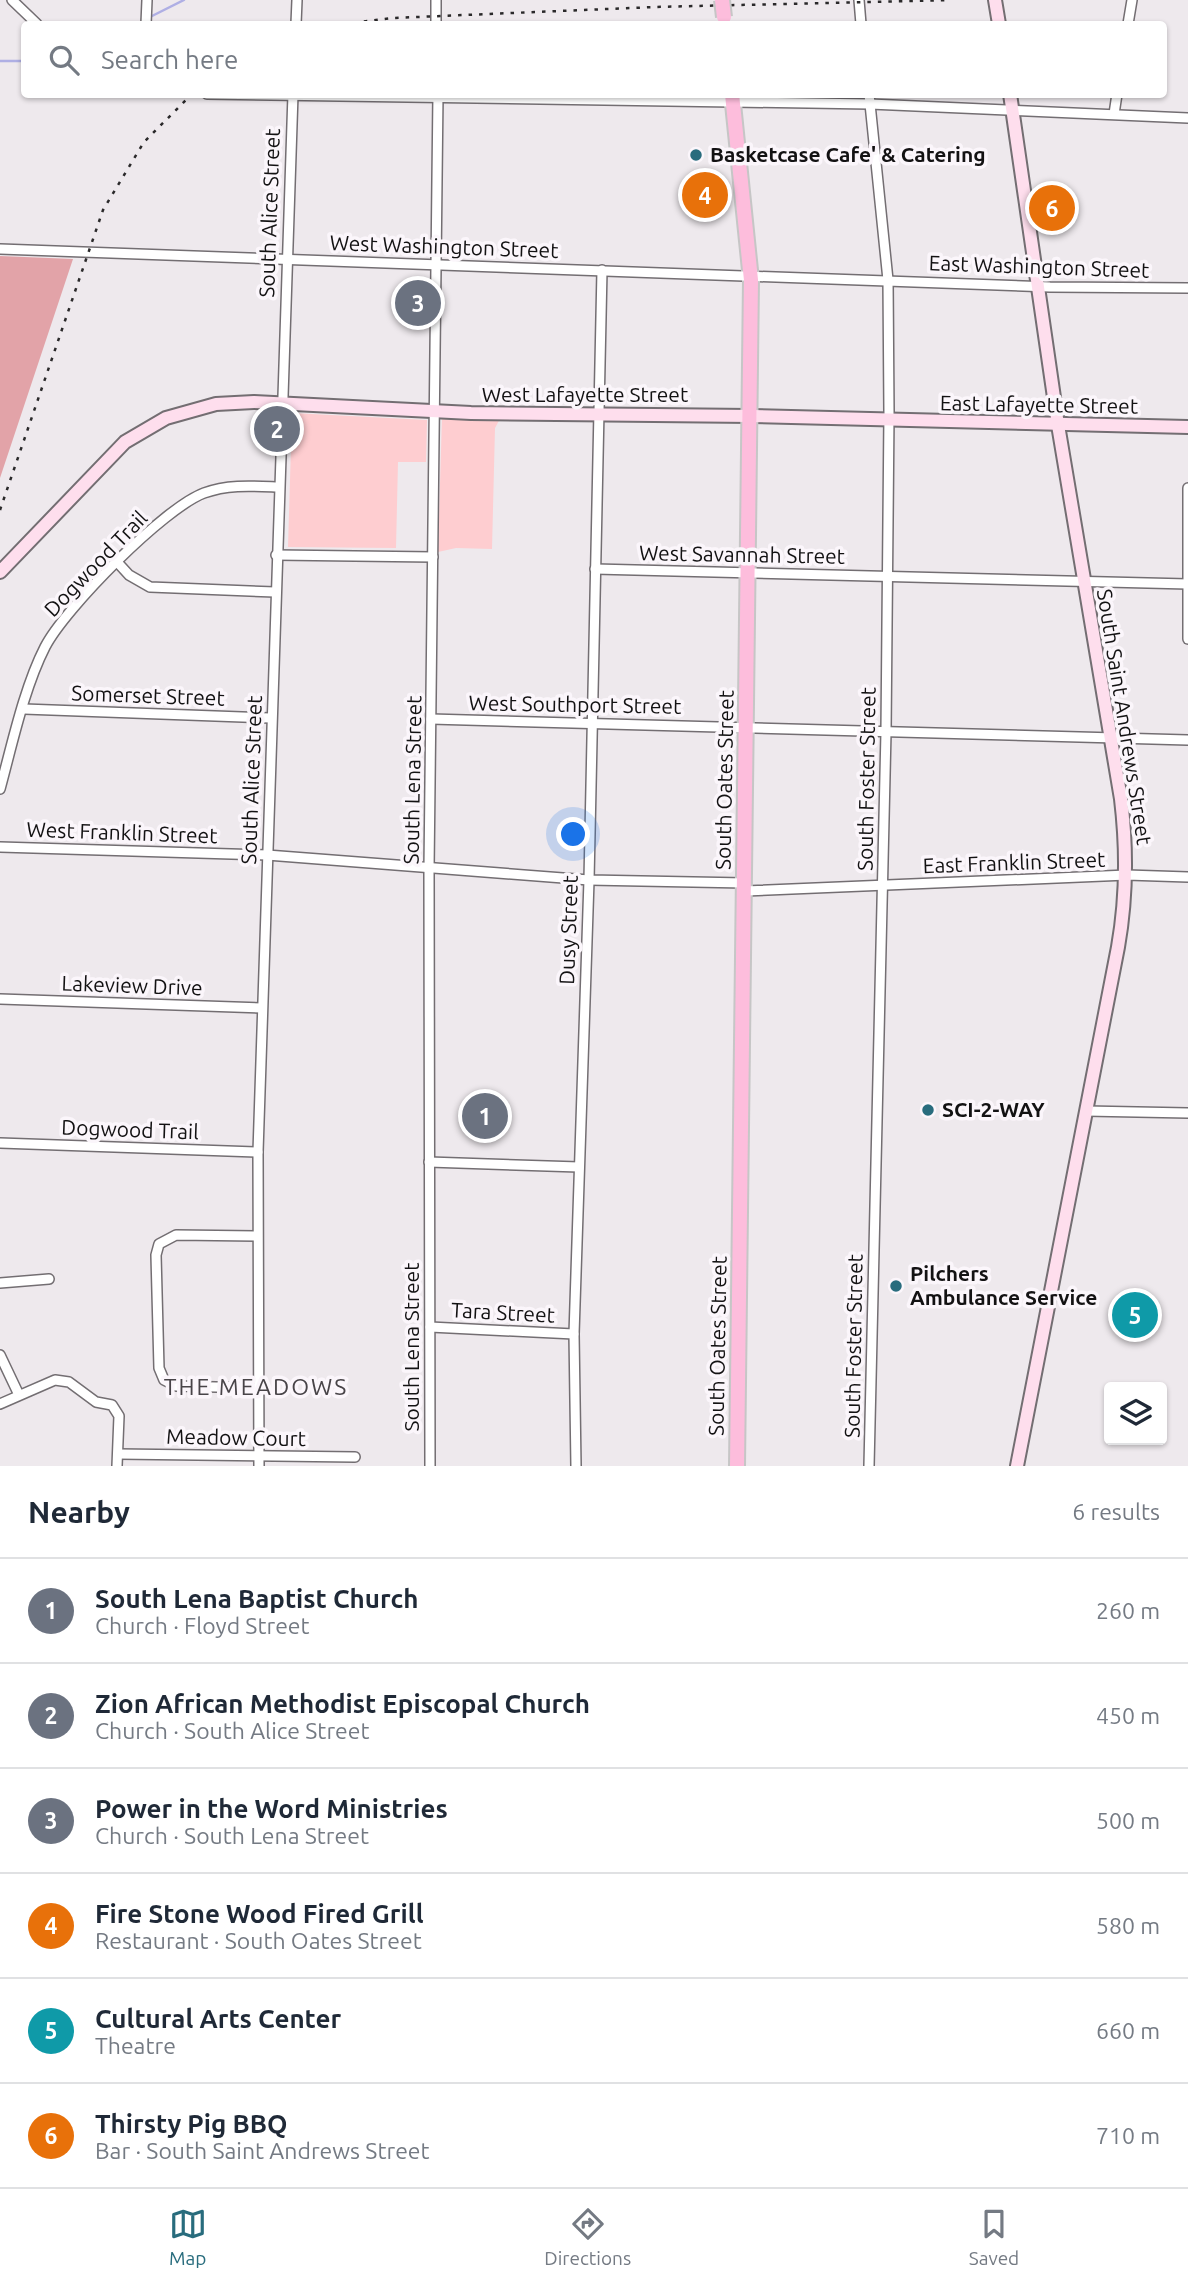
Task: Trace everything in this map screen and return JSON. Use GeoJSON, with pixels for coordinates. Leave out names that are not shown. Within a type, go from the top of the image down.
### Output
{"type":"FeatureCollection","features":[{"type":"Feature","properties":{"kind":"main road"},"geometry":{"type":"LineString","coordinates":[[722,0],[724,21]]}},
{"type":"Feature","properties":{"kind":"main road","name":"South Oates Street"},"geometry":{"type":"LineString","coordinates":[[733,99],[751,274],[737,1466]]}},
{"type":"Feature","properties":{"kind":"street"},"geometry":{"type":"LineString","coordinates":[[12,0],[34,21]]}},
{"type":"Feature","properties":{"kind":"street"},"geometry":{"type":"LineString","coordinates":[[146,21],[147,0]]}},
{"type":"Feature","properties":{"kind":"street"},"geometry":{"type":"LineString","coordinates":[[296,21],[297,0]]}},
{"type":"Feature","properties":{"kind":"street"},"geometry":{"type":"LineString","coordinates":[[436,0],[436,21]]}},
{"type":"Feature","properties":{"kind":"street"},"geometry":{"type":"LineString","coordinates":[[859,0],[861,21]]}},
{"type":"Feature","properties":{"kind":"street"},"geometry":{"type":"LineString","coordinates":[[995,0],[998,21]]}},
{"type":"Feature","properties":{"kind":"street"},"geometry":{"type":"LineString","coordinates":[[1128,21],[1132,0]]}},
{"type":"Feature","properties":{"kind":"street","name":"South Alice Street"},"geometry":{"type":"LineString","coordinates":[[259,1461],[258,1152],[285,260],[293,98]]}},
{"type":"Feature","properties":{"kind":"street","name":"South Lena Street"},"geometry":{"type":"LineString","coordinates":[[430,1466],[429,869],[438,98]]}},
{"type":"Feature","properties":{"kind":"street"},"geometry":{"type":"LineString","coordinates":[[586,98],[869,99],[1012,111],[1188,118]]}},
{"type":"Feature","properties":{"kind":"street","name":"South Saint Andrews Street"},"geometry":{"type":"LineString","coordinates":[[1010,98],[1058,425],[1124,821],[1127,876],[1118,947],[1017,1466]]}},
{"type":"Feature","properties":{"kind":"street"},"geometry":{"type":"LineString","coordinates":[[1114,114],[1116,98]]}},
{"type":"Feature","properties":{"kind":"street","name":"South Foster Street"},"geometry":{"type":"LineString","coordinates":[[869,99],[888,280],[889,420],[886,732],[869,1466]]}},
{"type":"Feature","properties":{"kind":"street","name":"West Washington Street"},"geometry":{"type":"LineString","coordinates":[[0,249],[888,280]]}},
{"type":"Feature","properties":{"kind":"street","name":"Dusy Street"},"geometry":{"type":"LineString","coordinates":[[576,1466],[574,1334],[589,880],[602,270]]}},
{"type":"Feature","properties":{"kind":"street","name":"East Washington Street"},"geometry":{"type":"LineString","coordinates":[[888,280],[1188,288]]}},
{"type":"Feature","properties":{"kind":"street","name":"West Lafayette Street"},"geometry":{"type":"LineString","coordinates":[[0,572],[108,457],[137,434],[199,407],[233,402],[435,412],[889,420]]}},
{"type":"Feature","properties":{"kind":"street","name":"East Lafayette Street"},"geometry":{"type":"LineString","coordinates":[[889,420],[1188,427]]}},
{"type":"Feature","properties":{"kind":"street","name":"Dogwood Trail"},"geometry":{"type":"LineString","coordinates":[[0,789],[44,648],[84,595],[166,516],[198,496],[242,485],[278,487]]}},
{"type":"Feature","properties":{"kind":"street"},"geometry":{"type":"LineString","coordinates":[[1188,488],[1188,639]]}},
{"type":"Feature","properties":{"kind":"street"},"geometry":{"type":"LineString","coordinates":[[276,555],[433,557]]}},
{"type":"Feature","properties":{"kind":"street"},"geometry":{"type":"LineString","coordinates":[[118,563],[129,575],[150,587],[275,592]]}},
{"type":"Feature","properties":{"kind":"street","name":"West Savannah Street"},"geometry":{"type":"LineString","coordinates":[[595,569],[1187,584]]}},
{"type":"Feature","properties":{"kind":"street","name":"Somerset Street"},"geometry":{"type":"LineString","coordinates":[[24,709],[271,718]]}},
{"type":"Feature","properties":{"kind":"street","name":"West Southport Street"},"geometry":{"type":"LineString","coordinates":[[431,719],[1188,740]]}},
{"type":"Feature","properties":{"kind":"street","name":"West Franklin Street"},"geometry":{"type":"LineString","coordinates":[[0,847],[267,855],[589,880],[745,887],[883,886]]}},
{"type":"Feature","properties":{"kind":"street","name":"East Franklin Street"},"geometry":{"type":"LineString","coordinates":[[883,886],[1127,876],[1188,877]]}},
{"type":"Feature","properties":{"kind":"street","name":"Lakeview Drive"},"geometry":{"type":"LineString","coordinates":[[0,999],[262,1008]]}},
{"type":"Feature","properties":{"kind":"street"},"geometry":{"type":"LineString","coordinates":[[1086,1111],[1188,1113]]}},
{"type":"Feature","properties":{"kind":"street","name":"Dogwood Trail"},"geometry":{"type":"LineString","coordinates":[[0,1143],[258,1152]]}},
{"type":"Feature","properties":{"kind":"street"},"geometry":{"type":"LineString","coordinates":[[429,1162],[579,1167]]}},
{"type":"Feature","properties":{"kind":"street"},"geometry":{"type":"LineString","coordinates":[[257,1236],[172,1236],[159,1244],[156,1255],[159,1368],[164,1380],[180,1387],[258,1388]]}},
{"type":"Feature","properties":{"kind":"street"},"geometry":{"type":"LineString","coordinates":[[0,1283],[49,1279]]}},
{"type":"Feature","properties":{"kind":"street","name":"Tara Street"},"geometry":{"type":"LineString","coordinates":[[430,1327],[574,1334]]}},
{"type":"Feature","properties":{"kind":"street"},"geometry":{"type":"LineString","coordinates":[[0,1355],[19,1395]]}},
{"type":"Feature","properties":{"kind":"street"},"geometry":{"type":"LineString","coordinates":[[0,1404],[50,1380],[63,1380],[96,1402],[112,1405],[119,1416],[117,1466]]}},
{"type":"Feature","properties":{"kind":"street","name":"Meadow Court"},"geometry":{"type":"LineString","coordinates":[[118,1454],[259,1461],[355,1457]]}},
{"type":"Feature","properties":{"kind":"shaded area"},"geometry":{"type":"Polygon","coordinates":[[[0,256],[73,259],[0,478],[0,256]]]}},
{"type":"Feature","properties":{"kind":"shaded area"},"geometry":{"type":"Polygon","coordinates":[[[292,413],[427,420],[426,462],[398,462],[396,548],[288,547],[292,413]]]}},
{"type":"Feature","properties":{"kind":"shaded area"},"geometry":{"type":"Polygon","coordinates":[[[442,417],[501,417],[495,428],[492,549],[456,548],[438,552],[442,417]]]}},
{"type":"Feature","properties":{"kind":"waterway"},"geometry":{"type":"LineString","coordinates":[[152,16],[184,0]]}},
{"type":"Feature","properties":{"kind":"waterway"},"geometry":{"type":"LineString","coordinates":[[0,61],[21,61]]}},
{"type":"Feature","properties":{"kind":"railway"},"geometry":{"type":"LineString","coordinates":[[368,21],[655,7],[951,0]]}},
{"type":"Feature","properties":{"kind":"railway"},"geometry":{"type":"LineString","coordinates":[[0,510],[103,210],[144,142],[188,98]]}},
{"type":"Feature","properties":{"kind":"place","name":"Basketcase Cafe' & Catering"},"geometry":{"type":"Point","coordinates":[696,155]}},
{"type":"Feature","properties":{"kind":"place","name":"Fire Stone Wood Fired Grill"},"geometry":{"type":"Point","coordinates":[705,195]}},
{"type":"Feature","properties":{"kind":"place","name":"Thirsty Pig BBQ"},"geometry":{"type":"Point","coordinates":[1052,208]}},
{"type":"Feature","properties":{"kind":"place","name":"Power in the Word Ministries"},"geometry":{"type":"Point","coordinates":[418,303]}},
{"type":"Feature","properties":{"kind":"place","name":"Zion African Methodist Episcopal Church"},"geometry":{"type":"Point","coordinates":[277,429]}},
{"type":"Feature","properties":{"kind":"place","name":"SCI-2-WAY"},"geometry":{"type":"Point","coordinates":[928,1110]}},
{"type":"Feature","properties":{"kind":"place","name":"South Lena Baptist Church"},"geometry":{"type":"Point","coordinates":[485,1116]}},
{"type":"Feature","properties":{"kind":"place","name":"Pilchers Ambulance Service"},"geometry":{"type":"Point","coordinates":[896,1286]}},
{"type":"Feature","properties":{"kind":"place","name":"Cultural Arts Center"},"geometry":{"type":"Point","coordinates":[1135,1315]}},
{"type":"Feature","properties":{"kind":"district","name":"THE MEADOWS"},"geometry":{"type":"Point","coordinates":[256,1387]}}]}
